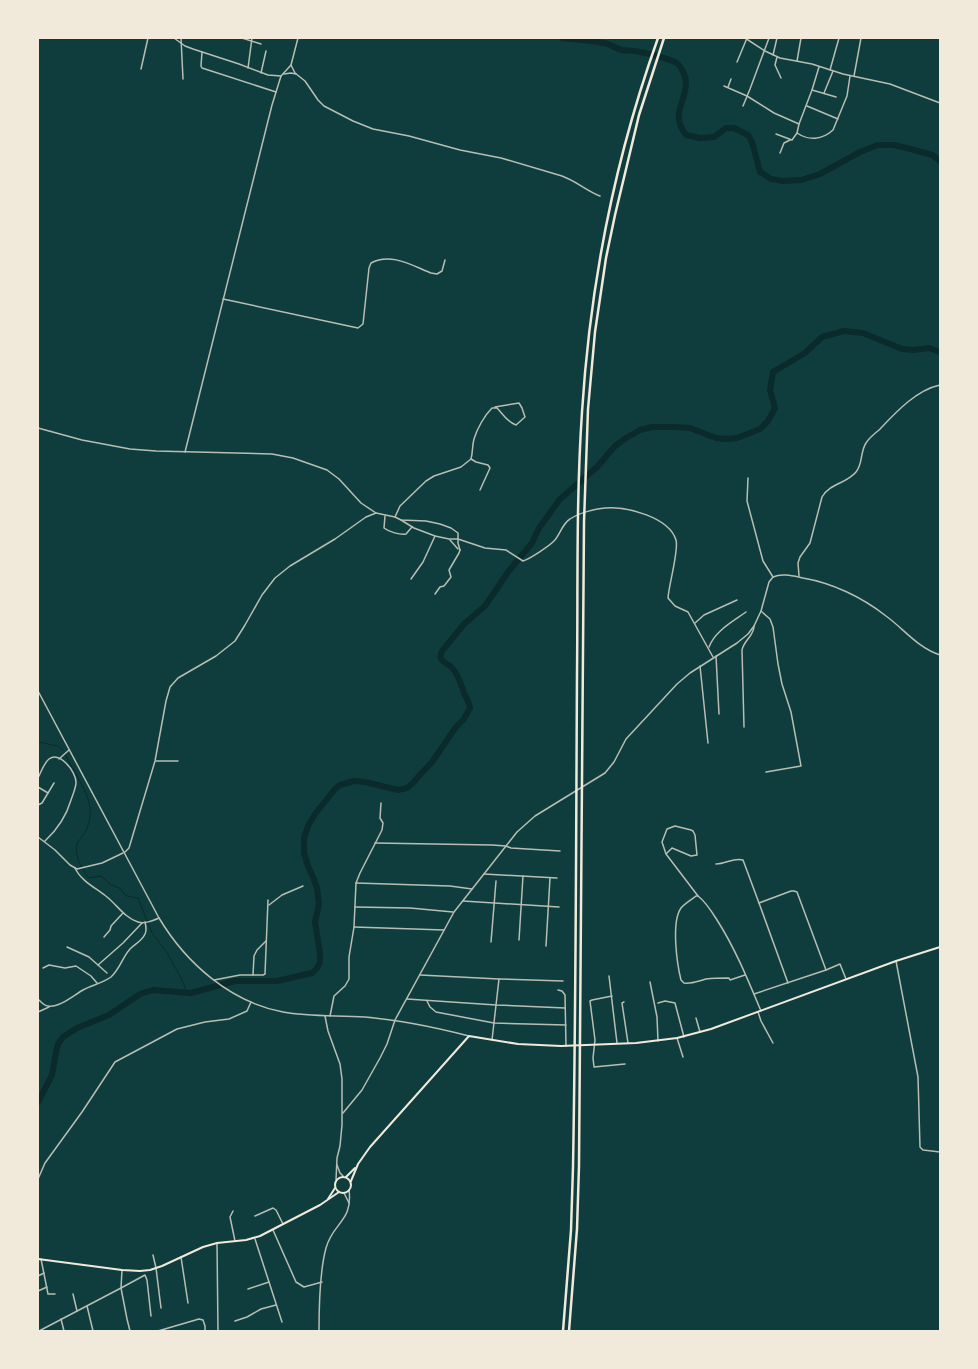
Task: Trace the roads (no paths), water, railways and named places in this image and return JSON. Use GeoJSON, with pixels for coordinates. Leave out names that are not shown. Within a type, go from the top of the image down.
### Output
{"type":"FeatureCollection","features":[{"type":"Feature","properties":{"kind":"highway"},"geometry":{"type":"LineString","coordinates":[[563,1331],[571,1230],[573,1159],[578,526],[580,445],[593,303],[602,248],[625,142],[658,38]]}},
{"type":"Feature","properties":{"kind":"highway"},"geometry":{"type":"LineString","coordinates":[[569,1331],[577,1229],[579,1166],[584,522],[588,409],[595,332],[606,258],[632,142],[664,38]]}},
{"type":"Feature","properties":{"kind":"main road"},"geometry":{"type":"LineString","coordinates":[[358,1164],[344,1176],[336,1180],[336,1188],[339,1192],[344,1193],[349,1190],[358,1164],[370,1147],[469,1036],[518,1044],[567,1046],[658,1041],[684,1037],[896,961],[940,947]]}},
{"type":"Feature","properties":{"kind":"main road"},"geometry":{"type":"LineString","coordinates":[[344,1176],[351,1181]]}},
{"type":"Feature","properties":{"kind":"main road"},"geometry":{"type":"LineString","coordinates":[[327,1200],[336,1188]]}},
{"type":"Feature","properties":{"kind":"main road"},"geometry":{"type":"LineString","coordinates":[[38,1259],[122,1270],[140,1271],[156,1268],[203,1247],[218,1243],[255,1238],[316,1208],[339,1192]]}},
{"type":"Feature","properties":{"kind":"street"},"geometry":{"type":"LineString","coordinates":[[141,69],[148,38]]}},
{"type":"Feature","properties":{"kind":"street"},"geometry":{"type":"LineString","coordinates":[[174,38],[181,43],[202,52],[271,76],[282,76],[288,73],[298,75]]}},
{"type":"Feature","properties":{"kind":"street"},"geometry":{"type":"LineString","coordinates":[[181,38],[183,80]]}},
{"type":"Feature","properties":{"kind":"street"},"geometry":{"type":"LineString","coordinates":[[242,38],[261,44]]}},
{"type":"Feature","properties":{"kind":"street"},"geometry":{"type":"LineString","coordinates":[[248,68],[252,38]]}},
{"type":"Feature","properties":{"kind":"street"},"geometry":{"type":"LineString","coordinates":[[185,452],[276,92],[282,76],[291,65],[298,38]]}},
{"type":"Feature","properties":{"kind":"street"},"geometry":{"type":"LineString","coordinates":[[737,62],[746,38],[777,57],[819,66],[850,76],[890,84],[940,103]]}},
{"type":"Feature","properties":{"kind":"street"},"geometry":{"type":"LineString","coordinates":[[743,106],[769,38]]}},
{"type":"Feature","properties":{"kind":"street"},"geometry":{"type":"LineString","coordinates":[[773,55],[777,38]]}},
{"type":"Feature","properties":{"kind":"street"},"geometry":{"type":"LineString","coordinates":[[797,61],[801,38]]}},
{"type":"Feature","properties":{"kind":"street"},"geometry":{"type":"LineString","coordinates":[[824,93],[832,71],[839,38]]}},
{"type":"Feature","properties":{"kind":"street"},"geometry":{"type":"LineString","coordinates":[[854,76],[861,38]]}},
{"type":"Feature","properties":{"kind":"street"},"geometry":{"type":"LineString","coordinates":[[261,73],[266,51]]}},
{"type":"Feature","properties":{"kind":"street"},"geometry":{"type":"LineString","coordinates":[[202,52],[202,68],[276,92]]}},
{"type":"Feature","properties":{"kind":"street"},"geometry":{"type":"LineString","coordinates":[[777,57],[775,65],[781,78]]}},
{"type":"Feature","properties":{"kind":"street"},"geometry":{"type":"LineString","coordinates":[[291,65],[315,97],[324,106],[358,123],[374,129],[409,136],[460,150],[501,158],[562,176],[571,179],[588,191],[600,196]]}},
{"type":"Feature","properties":{"kind":"street"},"geometry":{"type":"LineString","coordinates":[[780,153],[784,143],[794,140],[797,134],[819,66]]}},
{"type":"Feature","properties":{"kind":"street"},"geometry":{"type":"LineString","coordinates":[[797,134],[807,139],[812,139],[833,130],[847,96],[850,76]]}},
{"type":"Feature","properties":{"kind":"street"},"geometry":{"type":"LineString","coordinates":[[728,88],[731,79]]}},
{"type":"Feature","properties":{"kind":"street"},"geometry":{"type":"LineString","coordinates":[[724,86],[747,96],[774,113],[799,124]]}},
{"type":"Feature","properties":{"kind":"street"},"geometry":{"type":"LineString","coordinates":[[812,90],[836,97]]}},
{"type":"Feature","properties":{"kind":"street"},"geometry":{"type":"LineString","coordinates":[[807,106],[838,119]]}},
{"type":"Feature","properties":{"kind":"street"},"geometry":{"type":"LineString","coordinates":[[776,134],[790,140]]}},
{"type":"Feature","properties":{"kind":"street"},"geometry":{"type":"LineString","coordinates":[[223,298],[358,328],[363,324],[369,268],[371,263],[394,259],[437,274],[442,271],[445,260]]}},
{"type":"Feature","properties":{"kind":"street"},"geometry":{"type":"LineString","coordinates":[[798,577],[798,563],[800,557],[810,543],[824,493],[829,488],[855,474],[860,467],[863,448],[866,442],[890,418],[922,393],[934,386],[940,385]]}},
{"type":"Feature","properties":{"kind":"street"},"geometry":{"type":"LineString","coordinates":[[395,517],[400,506],[426,481],[434,476],[461,467],[471,459],[476,433],[488,412],[492,408],[495,407],[519,403],[525,417],[519,424],[512,424],[495,407]]}},
{"type":"Feature","properties":{"kind":"street"},"geometry":{"type":"LineString","coordinates":[[38,428],[63,436],[114,447],[156,451],[272,454],[293,458],[327,470],[340,479],[358,500],[376,513],[395,517],[435,536],[449,540],[458,539],[486,548],[506,550],[523,561],[554,542],[567,521],[589,511],[610,508],[635,512],[651,517],[668,526],[676,538],[677,546],[668,598],[675,606],[688,612],[713,657]]}},
{"type":"Feature","properties":{"kind":"street"},"geometry":{"type":"LineString","coordinates":[[471,459],[488,465],[490,468],[480,490]]}},
{"type":"Feature","properties":{"kind":"street"},"geometry":{"type":"LineString","coordinates":[[748,478],[747,501],[763,561],[772,577]]}},
{"type":"Feature","properties":{"kind":"street"},"geometry":{"type":"LineString","coordinates":[[75,868],[79,869],[102,864],[124,853],[129,848],[156,761],[166,701],[170,687],[178,678],[216,656],[235,640],[262,595],[275,578],[290,566],[340,536],[366,517],[376,513]]}},
{"type":"Feature","properties":{"kind":"street"},"geometry":{"type":"LineString","coordinates":[[385,516],[384,528],[386,530],[406,534],[412,526]]}},
{"type":"Feature","properties":{"kind":"street"},"geometry":{"type":"LineString","coordinates":[[401,520],[433,522],[446,525],[458,533],[460,553],[449,570],[451,577],[435,594]]}},
{"type":"Feature","properties":{"kind":"street"},"geometry":{"type":"LineString","coordinates":[[411,579],[423,562],[435,536]]}},
{"type":"Feature","properties":{"kind":"street"},"geometry":{"type":"LineString","coordinates":[[449,540],[460,550]]}},
{"type":"Feature","properties":{"kind":"street"},"geometry":{"type":"LineString","coordinates":[[744,726],[742,650],[743,646],[752,634],[772,577],[781,575],[798,577],[827,584],[863,600],[887,616],[930,652],[940,655]]}},
{"type":"Feature","properties":{"kind":"street"},"geometry":{"type":"LineString","coordinates":[[695,623],[704,615],[737,600]]}},
{"type":"Feature","properties":{"kind":"street"},"geometry":{"type":"LineString","coordinates":[[761,611],[770,619],[773,627],[778,664],[791,712],[801,766],[766,772]]}},
{"type":"Feature","properties":{"kind":"street"},"geometry":{"type":"LineString","coordinates":[[708,647],[717,634],[746,612]]}},
{"type":"Feature","properties":{"kind":"street"},"geometry":{"type":"LineString","coordinates":[[342,1113],[362,1090],[387,1044],[395,1020],[454,912],[517,832],[535,816],[603,774],[611,767],[623,743],[684,678],[713,657],[742,640],[754,626]]}},
{"type":"Feature","properties":{"kind":"street"},"geometry":{"type":"LineString","coordinates":[[716,656],[719,714]]}},
{"type":"Feature","properties":{"kind":"street"},"geometry":{"type":"LineString","coordinates":[[700,666],[708,743]]}},
{"type":"Feature","properties":{"kind":"street"},"geometry":{"type":"LineString","coordinates":[[38,691],[158,918],[181,950],[214,980],[225,988],[251,1002],[284,1013],[395,1020],[469,1036]]}},
{"type":"Feature","properties":{"kind":"street"},"geometry":{"type":"LineString","coordinates":[[59,759],[68,750]]}},
{"type":"Feature","properties":{"kind":"street"},"geometry":{"type":"LineString","coordinates":[[38,778],[50,758],[54,757],[68,765],[76,781],[66,815],[60,826],[45,841]]}},
{"type":"Feature","properties":{"kind":"street"},"geometry":{"type":"LineString","coordinates":[[156,761],[178,761]]}},
{"type":"Feature","properties":{"kind":"street"},"geometry":{"type":"LineString","coordinates":[[38,805],[42,803],[54,783]]}},
{"type":"Feature","properties":{"kind":"street"},"geometry":{"type":"LineString","coordinates":[[38,788],[48,793]]}},
{"type":"Feature","properties":{"kind":"street"},"geometry":{"type":"LineString","coordinates":[[330,1016],[334,996],[345,986],[349,979],[354,927],[356,883],[383,826],[380,818],[381,803]]}},
{"type":"Feature","properties":{"kind":"street"},"geometry":{"type":"LineString","coordinates":[[666,854],[672,848],[691,856],[696,855],[695,835],[693,831],[675,826],[667,829],[662,842],[666,854],[698,896],[708,906],[725,932],[754,994],[761,1021],[773,1043]]}},
{"type":"Feature","properties":{"kind":"street"},"geometry":{"type":"LineString","coordinates":[[38,837],[45,841],[75,868],[83,878],[106,896],[123,913],[133,920],[144,923]]}},
{"type":"Feature","properties":{"kind":"street"},"geometry":{"type":"LineString","coordinates":[[375,843],[506,846],[511,848],[560,851]]}},
{"type":"Feature","properties":{"kind":"street"},"geometry":{"type":"LineString","coordinates":[[716,864],[723,864],[738,858],[743,860],[788,983]]}},
{"type":"Feature","properties":{"kind":"street"},"geometry":{"type":"LineString","coordinates":[[484,874],[557,878]]}},
{"type":"Feature","properties":{"kind":"street"},"geometry":{"type":"LineString","coordinates":[[519,940],[523,876]]}},
{"type":"Feature","properties":{"kind":"street"},"geometry":{"type":"LineString","coordinates":[[546,946],[550,877]]}},
{"type":"Feature","properties":{"kind":"street"},"geometry":{"type":"LineString","coordinates":[[491,942],[496,881]]}},
{"type":"Feature","properties":{"kind":"street"},"geometry":{"type":"LineString","coordinates":[[356,883],[450,886],[472,889]]}},
{"type":"Feature","properties":{"kind":"street"},"geometry":{"type":"LineString","coordinates":[[269,905],[282,895],[303,886]]}},
{"type":"Feature","properties":{"kind":"street"},"geometry":{"type":"LineString","coordinates":[[759,903],[794,890],[797,892],[826,970]]}},
{"type":"Feature","properties":{"kind":"street"},"geometry":{"type":"LineString","coordinates":[[698,896],[685,904],[681,908],[677,917],[676,938],[681,980],[684,983],[690,984],[707,979],[729,978],[730,980],[745,975]]}},
{"type":"Feature","properties":{"kind":"street"},"geometry":{"type":"LineString","coordinates":[[214,980],[240,975],[265,974],[269,905],[268,900]]}},
{"type":"Feature","properties":{"kind":"street"},"geometry":{"type":"LineString","coordinates":[[463,900],[559,907]]}},
{"type":"Feature","properties":{"kind":"street"},"geometry":{"type":"LineString","coordinates":[[355,907],[434,909],[454,912]]}},
{"type":"Feature","properties":{"kind":"street"},"geometry":{"type":"LineString","coordinates":[[104,937],[110,930],[111,926],[123,913]]}},
{"type":"Feature","properties":{"kind":"street"},"geometry":{"type":"LineString","coordinates":[[98,965],[144,923],[158,918]]}},
{"type":"Feature","properties":{"kind":"street"},"geometry":{"type":"LineString","coordinates":[[38,1012],[69,999],[83,990],[110,977],[117,970],[130,950],[146,933],[144,923]]}},
{"type":"Feature","properties":{"kind":"street"},"geometry":{"type":"LineString","coordinates":[[354,927],[444,930]]}},
{"type":"Feature","properties":{"kind":"street"},"geometry":{"type":"LineString","coordinates":[[253,975],[254,956],[257,950],[266,941]]}},
{"type":"Feature","properties":{"kind":"street"},"geometry":{"type":"LineString","coordinates":[[66,947],[89,957],[107,973]]}},
{"type":"Feature","properties":{"kind":"street"},"geometry":{"type":"LineString","coordinates":[[896,961],[918,1076],[920,1147],[923,1150],[940,1152]]}},
{"type":"Feature","properties":{"kind":"street"},"geometry":{"type":"LineString","coordinates":[[754,994],[840,964],[846,980]]}},
{"type":"Feature","properties":{"kind":"street"},"geometry":{"type":"LineString","coordinates":[[43,968],[49,965],[65,968],[76,966],[91,976],[97,983]]}},
{"type":"Feature","properties":{"kind":"street"},"geometry":{"type":"LineString","coordinates":[[420,975],[563,981]]}},
{"type":"Feature","properties":{"kind":"street"},"geometry":{"type":"LineString","coordinates":[[609,976],[617,1044]]}},
{"type":"Feature","properties":{"kind":"street"},"geometry":{"type":"LineString","coordinates":[[492,1040],[498,979]]}},
{"type":"Feature","properties":{"kind":"street"},"geometry":{"type":"LineString","coordinates":[[650,982],[657,1017],[658,1041]]}},
{"type":"Feature","properties":{"kind":"street"},"geometry":{"type":"LineString","coordinates":[[558,990],[562,991],[565,995],[567,1046]]}},
{"type":"Feature","properties":{"kind":"street"},"geometry":{"type":"LineString","coordinates":[[612,996],[590,1001],[595,1040],[594,1067],[624,1064]]}},
{"type":"Feature","properties":{"kind":"street"},"geometry":{"type":"LineString","coordinates":[[38,999],[45,1006],[49,1007]]}},
{"type":"Feature","properties":{"kind":"street"},"geometry":{"type":"LineString","coordinates":[[407,999],[565,1008]]}},
{"type":"Feature","properties":{"kind":"street"},"geometry":{"type":"LineString","coordinates":[[427,1001],[430,1007],[436,1012],[494,1023],[566,1025]]}},
{"type":"Feature","properties":{"kind":"street"},"geometry":{"type":"LineString","coordinates":[[658,1003],[666,1001],[675,1003],[684,1037]]}},
{"type":"Feature","properties":{"kind":"street"},"geometry":{"type":"LineString","coordinates":[[38,1179],[45,1163],[82,1112],[115,1062],[177,1029],[205,1022],[221,1021],[240,1015],[247,1011],[251,1002]]}},
{"type":"Feature","properties":{"kind":"street"},"geometry":{"type":"LineString","coordinates":[[624,1002],[622,1003],[628,1043]]}},
{"type":"Feature","properties":{"kind":"street"},"geometry":{"type":"LineString","coordinates":[[325,1016],[328,1031],[340,1064],[342,1137],[336,1163],[336,1180]]}},
{"type":"Feature","properties":{"kind":"street"},"geometry":{"type":"LineString","coordinates":[[696,1018],[700,1032]]}},
{"type":"Feature","properties":{"kind":"street"},"geometry":{"type":"LineString","coordinates":[[677,1038],[683,1057]]}},
{"type":"Feature","properties":{"kind":"street"},"geometry":{"type":"LineString","coordinates":[[336,1163],[338,1170],[344,1176]]}},
{"type":"Feature","properties":{"kind":"street"},"geometry":{"type":"LineString","coordinates":[[319,1331],[326,1249],[332,1233],[347,1214],[350,1205],[349,1190]]}},
{"type":"Feature","properties":{"kind":"street"},"geometry":{"type":"LineString","coordinates":[[344,1193],[350,1205]]}},
{"type":"Feature","properties":{"kind":"street"},"geometry":{"type":"LineString","coordinates":[[255,1216],[273,1208],[276,1210],[283,1224]]}},
{"type":"Feature","properties":{"kind":"street"},"geometry":{"type":"LineString","coordinates":[[233,1211],[230,1217],[235,1241]]}},
{"type":"Feature","properties":{"kind":"street"},"geometry":{"type":"LineString","coordinates":[[273,1230],[296,1282],[304,1287],[322,1282]]}},
{"type":"Feature","properties":{"kind":"street"},"geometry":{"type":"LineString","coordinates":[[255,1238],[282,1322]]}},
{"type":"Feature","properties":{"kind":"street"},"geometry":{"type":"LineString","coordinates":[[218,1243],[218,1331]]}},
{"type":"Feature","properties":{"kind":"street"},"geometry":{"type":"LineString","coordinates":[[152,1255],[156,1268],[161,1308]]}},
{"type":"Feature","properties":{"kind":"street"},"geometry":{"type":"LineString","coordinates":[[181,1257],[188,1303]]}},
{"type":"Feature","properties":{"kind":"street"},"geometry":{"type":"LineString","coordinates":[[41,1259],[48,1294],[55,1294]]}},
{"type":"Feature","properties":{"kind":"street"},"geometry":{"type":"LineString","coordinates":[[122,1270],[121,1288],[130,1331]]}},
{"type":"Feature","properties":{"kind":"street"},"geometry":{"type":"LineString","coordinates":[[38,1276],[44,1273]]}},
{"type":"Feature","properties":{"kind":"street"},"geometry":{"type":"LineString","coordinates":[[39,1330],[141,1277],[146,1276],[151,1316]]}},
{"type":"Feature","properties":{"kind":"street"},"geometry":{"type":"LineString","coordinates":[[248,1289],[269,1282]]}},
{"type":"Feature","properties":{"kind":"street"},"geometry":{"type":"LineString","coordinates":[[38,1291],[47,1287]]}},
{"type":"Feature","properties":{"kind":"street"},"geometry":{"type":"LineString","coordinates":[[73,1294],[77,1311]]}},
{"type":"Feature","properties":{"kind":"street"},"geometry":{"type":"LineString","coordinates":[[235,1321],[247,1317],[260,1309],[276,1304]]}},
{"type":"Feature","properties":{"kind":"street"},"geometry":{"type":"LineString","coordinates":[[87,1306],[93,1331]]}},
{"type":"Feature","properties":{"kind":"street"},"geometry":{"type":"LineString","coordinates":[[61,1319],[64,1331]]}},
{"type":"Feature","properties":{"kind":"street"},"geometry":{"type":"LineString","coordinates":[[158,1331],[199,1319],[203,1320],[205,1331]]}},
{"type":"Feature","properties":{"kind":"waterway"},"geometry":{"type":"LineString","coordinates":[[562,38],[608,44],[622,50],[657,56],[678,64],[684,73],[686,81],[679,115],[681,127],[686,135],[700,138],[714,137],[726,128],[734,128],[748,135],[752,142],[760,172],[771,179],[783,181],[801,180],[820,174],[860,152],[878,145],[894,145],[911,149],[932,155],[940,161]]}},
{"type":"Feature","properties":{"kind":"waterway"},"geometry":{"type":"LineString","coordinates":[[38,1102],[52,1075],[58,1044],[63,1037],[77,1028],[109,1015],[140,994],[153,990],[191,993],[235,981],[277,981],[312,973],[317,968],[320,962],[320,953],[315,922],[319,904],[317,888],[304,853],[304,838],[308,826],[315,814],[340,785],[354,781],[365,782],[398,790],[407,788],[432,762],[456,727],[464,719],[470,708],[459,678],[451,667],[441,659],[440,656],[442,651],[464,624],[485,606],[508,572],[532,543],[539,528],[560,499],[597,467],[615,446],[640,430],[652,427],[690,428],[716,438],[725,439],[737,438],[760,429],[768,421],[775,408],[770,390],[773,372],[805,353],[822,337],[844,331],[863,333],[902,349],[914,350],[929,348],[940,352]]}},
{"type":"Feature","properties":{"kind":"waterway"},"geometry":{"type":"LineString","coordinates":[[38,742],[58,746],[63,750]]}},
{"type":"Feature","properties":{"kind":"waterway"},"geometry":{"type":"LineString","coordinates":[[65,754],[83,787],[90,807],[90,817],[86,831],[76,848],[81,867],[89,878],[101,876],[110,884],[121,889],[127,896],[138,898],[152,933],[166,951],[187,992]]}}]}
